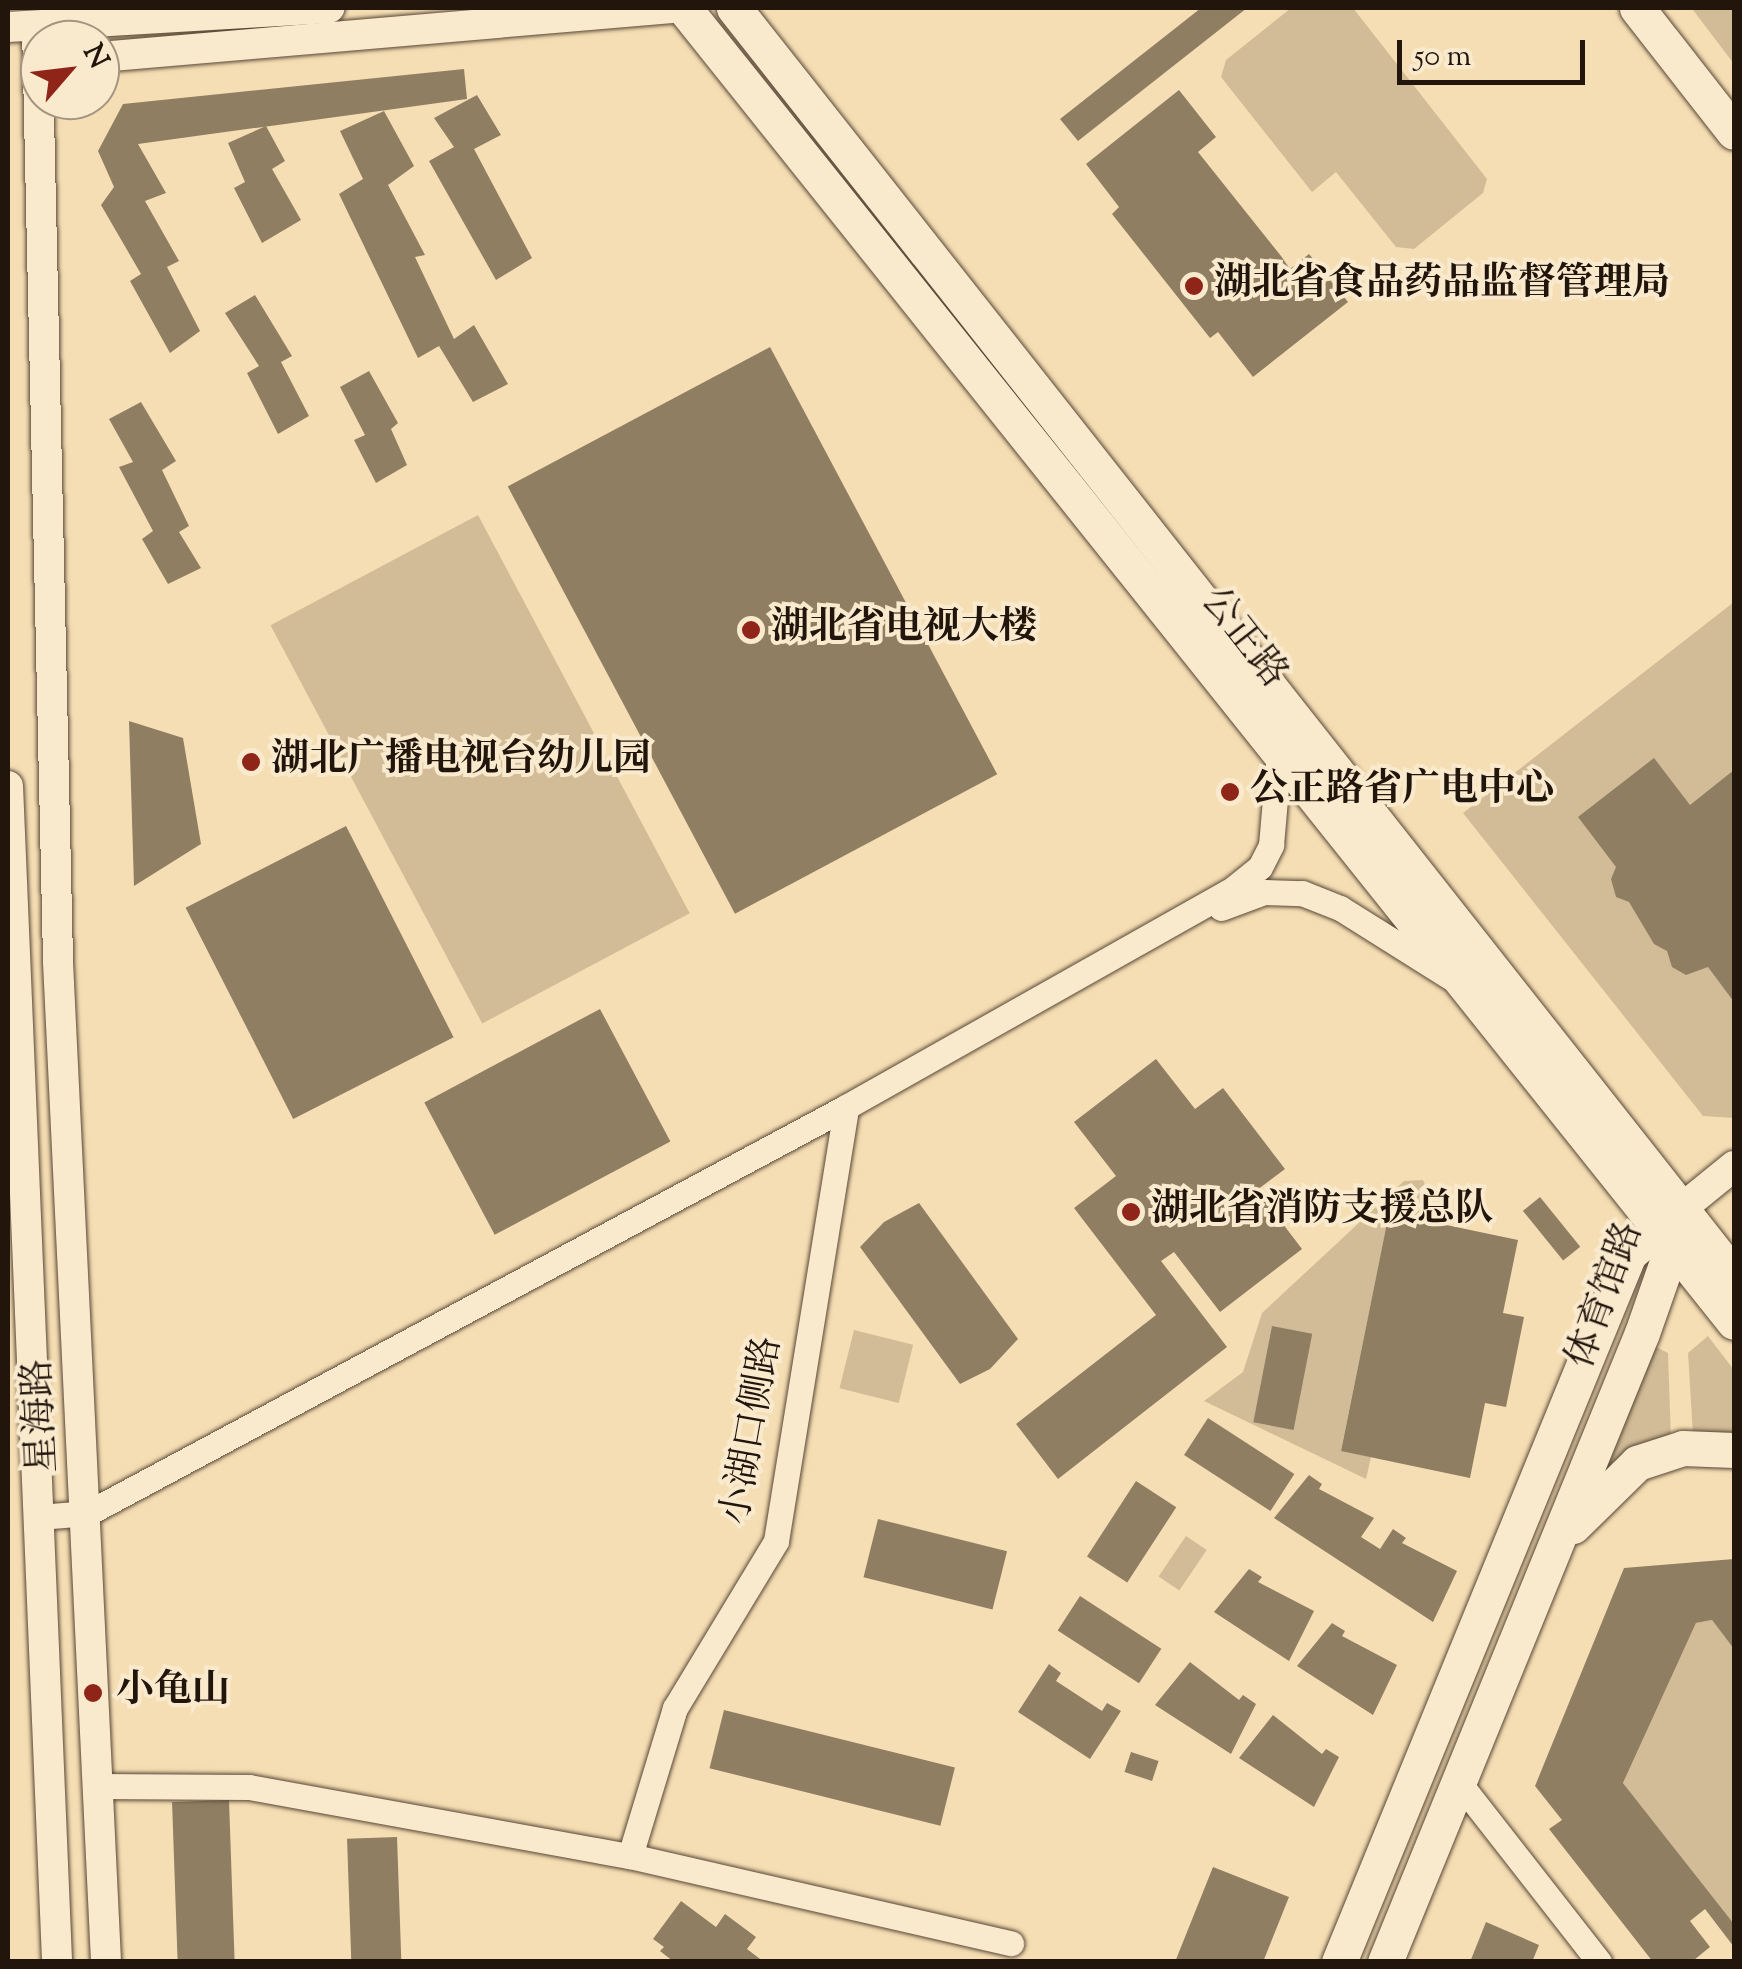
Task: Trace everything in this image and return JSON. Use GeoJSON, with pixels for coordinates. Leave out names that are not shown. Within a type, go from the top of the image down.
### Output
{"type":"FeatureCollection","features":[{"type":"Feature","properties":{"kind":"main road","name":"公正路"},"geometry":{"type":"LineString","coordinates":[[684,8],[1467,988],[1672,1228],[1734,1276]]}},
{"type":"Feature","properties":{"kind":"main road","name":"公正路"},"geometry":{"type":"LineString","coordinates":[[734,8],[1672,1228],[1734,1322]]}},
{"type":"Feature","properties":{"kind":"main road"},"geometry":{"type":"LineString","coordinates":[[1637,8],[1734,132]]}},
{"type":"Feature","properties":{"kind":"main road","name":"体育馆路"},"geometry":{"type":"LineString","coordinates":[[1385,1962],[1553,1543],[1672,1228]]}},
{"type":"Feature","properties":{"kind":"main road","name":"体育馆路"},"geometry":{"type":"LineString","coordinates":[[1338,1962],[1629,1254],[1672,1228]]}},
{"type":"Feature","properties":{"kind":"main road"},"geometry":{"type":"LineString","coordinates":[[1553,1543],[1637,1463],[1683,1448],[1734,1450]]}},
{"type":"Feature","properties":{"kind":"street"},"geometry":{"type":"LineString","coordinates":[[120,21],[329,8]]}},
{"type":"Feature","properties":{"kind":"street"},"geometry":{"type":"LineString","coordinates":[[120,55],[672,8]]}},
{"type":"Feature","properties":{"kind":"street","name":"星海路"},"geometry":{"type":"LineString","coordinates":[[30,120],[58,962],[88,1513],[106,1962]]}},
{"type":"Feature","properties":{"kind":"street"},"geometry":{"type":"LineString","coordinates":[[39,1517],[88,1513],[1148,941],[1260,867],[1274,834],[1279,753]]}},
{"type":"Feature","properties":{"kind":"street","name":"星海路"},"geometry":{"type":"LineString","coordinates":[[8,786],[58,1962]]}},
{"type":"Feature","properties":{"kind":"street"},"geometry":{"type":"LineString","coordinates":[[1148,941],[1246,898],[1287,891],[1340,908],[1467,988]]}},
{"type":"Feature","properties":{"kind":"street","name":"小湖口侧路"},"geometry":{"type":"LineString","coordinates":[[630,1856],[675,1708],[776,1541],[846,1107]]}},
{"type":"Feature","properties":{"kind":"street"},"geometry":{"type":"LineString","coordinates":[[1672,1228],[1734,1166]]}},
{"type":"Feature","properties":{"kind":"street"},"geometry":{"type":"LineString","coordinates":[[1457,1780],[1600,1962]]}},
{"type":"Feature","properties":{"kind":"street"},"geometry":{"type":"LineString","coordinates":[[99,1786],[248,1787],[630,1856],[1011,1943]]}},
{"type":"Feature","properties":{"kind":"shaded area"},"geometry":{"type":"Polygon","coordinates":[[[1291,8],[1353,8],[1487,179],[1483,193],[1414,249],[1396,247],[1336,172],[1312,192],[1221,77],[1226,60],[1291,8]]]}},
{"type":"Feature","properties":{"kind":"shaded area"},"geometry":{"type":"Polygon","coordinates":[[[1734,8],[1734,64],[1693,10],[1734,8]]]}},
{"type":"Feature","properties":{"kind":"shaded area"},"geometry":{"type":"Polygon","coordinates":[[[478,515],[690,913],[482,1024],[271,625],[478,515]]]}},
{"type":"Feature","properties":{"kind":"shaded area"},"geometry":{"type":"Polygon","coordinates":[[[1734,602],[1734,1118],[1703,1116],[1463,813],[1734,602]]]}},
{"type":"Feature","properties":{"kind":"shaded area"},"geometry":{"type":"Polygon","coordinates":[[[1423,1180],[1442,1224],[1389,1214],[1341,1450],[1371,1457],[1366,1479],[1204,1401],[1243,1372],[1262,1313],[1404,1181],[1423,1180]]]}},
{"type":"Feature","properties":{"kind":"shaded area"},"geometry":{"type":"Polygon","coordinates":[[[854,1330],[913,1345],[899,1403],[839,1388],[854,1330]]]}},
{"type":"Feature","properties":{"kind":"shaded area"},"geometry":{"type":"Polygon","coordinates":[[[1708,1336],[1734,1370],[1734,1436],[1693,1435],[1688,1353],[1708,1336]]]}},
{"type":"Feature","properties":{"kind":"shaded area"},"geometry":{"type":"Polygon","coordinates":[[[1654,1346],[1668,1353],[1671,1438],[1606,1466],[1654,1346]]]}},
{"type":"Feature","properties":{"kind":"shaded area"},"geometry":{"type":"Polygon","coordinates":[[[1186,1536],[1207,1550],[1179,1591],[1159,1577],[1186,1536]]]}},
{"type":"Feature","properties":{"kind":"shaded area"},"geometry":{"type":"Polygon","coordinates":[[[1712,1620],[1734,1649],[1734,1924],[1623,1783],[1696,1623],[1712,1620]]]}},
{"type":"Feature","properties":{"kind":"building"},"geometry":{"type":"Polygon","coordinates":[[[1201,8],[1247,8],[1078,141],[1060,119],[1201,8]]]}},
{"type":"Feature","properties":{"kind":"building"},"geometry":{"type":"Polygon","coordinates":[[[464,69],[467,99],[138,144],[166,193],[145,201],[179,261],[167,267],[200,331],[170,353],[130,281],[141,274],[101,205],[114,187],[98,151],[114,120],[120,120],[123,104],[464,69]]]}},
{"type":"Feature","properties":{"kind":"building"},"geometry":{"type":"Polygon","coordinates":[[[1179,90],[1216,137],[1198,152],[1290,269],[1309,254],[1348,302],[1253,377],[1218,332],[1210,338],[1112,214],[1119,207],[1086,164],[1179,90]]]}},
{"type":"Feature","properties":{"kind":"building"},"geometry":{"type":"Polygon","coordinates":[[[477,95],[501,135],[474,149],[532,258],[496,280],[429,161],[454,147],[434,118],[477,95]]]}},
{"type":"Feature","properties":{"kind":"building"},"geometry":{"type":"Polygon","coordinates":[[[384,111],[414,166],[388,185],[425,255],[415,257],[454,339],[474,325],[508,384],[473,402],[439,346],[418,358],[339,194],[363,179],[340,131],[384,111]]]}},
{"type":"Feature","properties":{"kind":"building"},"geometry":{"type":"Polygon","coordinates":[[[266,126],[285,161],[272,169],[301,220],[262,243],[234,188],[245,182],[228,143],[266,126]]]}},
{"type":"Feature","properties":{"kind":"building"},"geometry":{"type":"Polygon","coordinates":[[[255,295],[292,356],[281,362],[309,416],[278,434],[247,373],[259,366],[225,313],[255,295]]]}},
{"type":"Feature","properties":{"kind":"building","name":"湖北省电视大楼"},"geometry":{"type":"Polygon","coordinates":[[[770,347],[997,774],[735,914],[508,486],[770,347]]]}},
{"type":"Feature","properties":{"kind":"building"},"geometry":{"type":"Polygon","coordinates":[[[369,371],[398,423],[391,429],[407,465],[376,483],[354,440],[365,435],[340,387],[369,371]]]}},
{"type":"Feature","properties":{"kind":"building"},"geometry":{"type":"Polygon","coordinates":[[[141,402],[176,461],[162,470],[189,526],[179,532],[201,568],[168,584],[142,539],[153,531],[119,467],[133,462],[109,419],[141,402]]]}},
{"type":"Feature","properties":{"kind":"building"},"geometry":{"type":"Polygon","coordinates":[[[129,721],[183,738],[201,844],[134,886],[129,721]]]}},
{"type":"Feature","properties":{"kind":"building"},"geometry":{"type":"Polygon","coordinates":[[[1654,758],[1690,805],[1734,770],[1734,1002],[1708,967],[1686,975],[1672,967],[1667,951],[1654,944],[1629,902],[1616,897],[1611,879],[1616,867],[1578,817],[1654,758]]]}},
{"type":"Feature","properties":{"kind":"building"},"geometry":{"type":"Polygon","coordinates":[[[346,826],[454,1037],[293,1119],[186,908],[346,826]]]}},
{"type":"Feature","properties":{"kind":"building"},"geometry":{"type":"Polygon","coordinates":[[[600,1009],[670,1141],[495,1235],[424,1102],[600,1009]]]}},
{"type":"Feature","properties":{"kind":"building"},"geometry":{"type":"Polygon","coordinates":[[[1156,1059],[1195,1109],[1223,1088],[1285,1169],[1257,1190],[1302,1249],[1220,1312],[1174,1252],[1161,1261],[1227,1347],[1058,1479],[1016,1424],[1156,1315],[1074,1208],[1116,1176],[1074,1122],[1156,1059]]]}},
{"type":"Feature","properties":{"kind":"building"},"geometry":{"type":"Polygon","coordinates":[[[1540,1197],[1580,1247],[1563,1261],[1523,1211],[1540,1197]]]}},
{"type":"Feature","properties":{"kind":"building"},"geometry":{"type":"Polygon","coordinates":[[[919,1203],[1018,1339],[990,1369],[960,1384],[860,1247],[884,1222],[919,1203]]]}},
{"type":"Feature","properties":{"kind":"building"},"geometry":{"type":"Polygon","coordinates":[[[1389,1213],[1518,1240],[1503,1313],[1524,1317],[1506,1407],[1485,1403],[1470,1478],[1341,1451],[1389,1213]]]}},
{"type":"Feature","properties":{"kind":"building"},"geometry":{"type":"Polygon","coordinates":[[[1272,1326],[1312,1334],[1294,1430],[1253,1422],[1272,1326]]]}},
{"type":"Feature","properties":{"kind":"building"},"geometry":{"type":"Polygon","coordinates":[[[1208,1418],[1294,1474],[1270,1511],[1184,1455],[1208,1418]]]}},
{"type":"Feature","properties":{"kind":"building"},"geometry":{"type":"Polygon","coordinates":[[[1309,1475],[1322,1484],[1319,1489],[1374,1518],[1361,1537],[1380,1549],[1393,1529],[1406,1538],[1402,1543],[1457,1571],[1433,1622],[1274,1518],[1309,1475]]]}},
{"type":"Feature","properties":{"kind":"building"},"geometry":{"type":"Polygon","coordinates":[[[1136,1481],[1176,1507],[1127,1583],[1087,1556],[1136,1481]]]}},
{"type":"Feature","properties":{"kind":"building"},"geometry":{"type":"Polygon","coordinates":[[[878,1519],[1007,1551],[993,1609],[863,1577],[878,1519]]]}},
{"type":"Feature","properties":{"kind":"building"},"geometry":{"type":"Polygon","coordinates":[[[1734,1559],[1734,1649],[1712,1620],[1696,1623],[1623,1783],[1734,1924],[1734,1947],[1705,1909],[1690,1921],[1710,1947],[1694,1960],[1653,1962],[1549,1829],[1562,1820],[1535,1786],[1624,1568],[1734,1559]]]}},
{"type":"Feature","properties":{"kind":"building"},"geometry":{"type":"Polygon","coordinates":[[[1249,1569],[1262,1577],[1258,1582],[1314,1611],[1289,1661],[1214,1612],[1249,1569]]]}},
{"type":"Feature","properties":{"kind":"building"},"geometry":{"type":"Polygon","coordinates":[[[1080,1596],[1161,1649],[1139,1683],[1058,1630],[1080,1596]]]}},
{"type":"Feature","properties":{"kind":"building"},"geometry":{"type":"Polygon","coordinates":[[[1332,1623],[1345,1631],[1342,1636],[1397,1665],[1373,1715],[1297,1666],[1332,1623]]]}},
{"type":"Feature","properties":{"kind":"building"},"geometry":{"type":"Polygon","coordinates":[[[1190,1662],[1239,1700],[1243,1695],[1256,1704],[1231,1754],[1155,1705],[1190,1662]]]}},
{"type":"Feature","properties":{"kind":"building"},"geometry":{"type":"Polygon","coordinates":[[[1049,1664],[1061,1673],[1056,1681],[1102,1711],[1107,1703],[1121,1711],[1090,1759],[1018,1712],[1049,1664]]]}},
{"type":"Feature","properties":{"kind":"building"},"geometry":{"type":"Polygon","coordinates":[[[724,1710],[955,1768],[940,1826],[709,1768],[724,1710]]]}},
{"type":"Feature","properties":{"kind":"building"},"geometry":{"type":"Polygon","coordinates":[[[1273,1715],[1322,1754],[1326,1749],[1339,1757],[1314,1807],[1239,1758],[1273,1715]]]}},
{"type":"Feature","properties":{"kind":"building"},"geometry":{"type":"Polygon","coordinates":[[[1131,1752],[1159,1761],[1152,1781],[1125,1772],[1131,1752]]]}},
{"type":"Feature","properties":{"kind":"building"},"geometry":{"type":"Polygon","coordinates":[[[229,1800],[235,1962],[178,1962],[172,1802],[229,1800]]]}},
{"type":"Feature","properties":{"kind":"building"},"geometry":{"type":"Polygon","coordinates":[[[397,1837],[401,1962],[351,1962],[347,1839],[397,1837]]]}},
{"type":"Feature","properties":{"kind":"building"},"geometry":{"type":"Polygon","coordinates":[[[1213,1867],[1289,1897],[1263,1962],[1175,1962],[1213,1867]]]}},
{"type":"Feature","properties":{"kind":"building"},"geometry":{"type":"Polygon","coordinates":[[[681,1901],[716,1927],[725,1914],[756,1937],[747,1949],[764,1962],[674,1962],[653,1939],[681,1901]]]}},
{"type":"Feature","properties":{"kind":"building"},"geometry":{"type":"Polygon","coordinates":[[[1486,1922],[1539,1945],[1532,1962],[1470,1962],[1486,1922]]]}},
{"type":"Feature","properties":{"kind":"place","name":"湖北省食品药品监督管理局"},"geometry":{"type":"Point","coordinates":[1194,286]}},
{"type":"Feature","properties":{"kind":"place","name":"湖北省电视大楼"},"geometry":{"type":"Point","coordinates":[751,630]}},
{"type":"Feature","properties":{"kind":"place","name":"湖北广播电视台幼儿园"},"geometry":{"type":"Point","coordinates":[251,762]}},
{"type":"Feature","properties":{"kind":"place","name":"公正路省广电中心"},"geometry":{"type":"Point","coordinates":[1230,792]}},
{"type":"Feature","properties":{"kind":"place","name":"湖北省消防支援总队"},"geometry":{"type":"Point","coordinates":[1131,1212]}},
{"type":"Feature","properties":{"kind":"place","name":"小龟山"},"geometry":{"type":"Point","coordinates":[93,1693]}}]}
